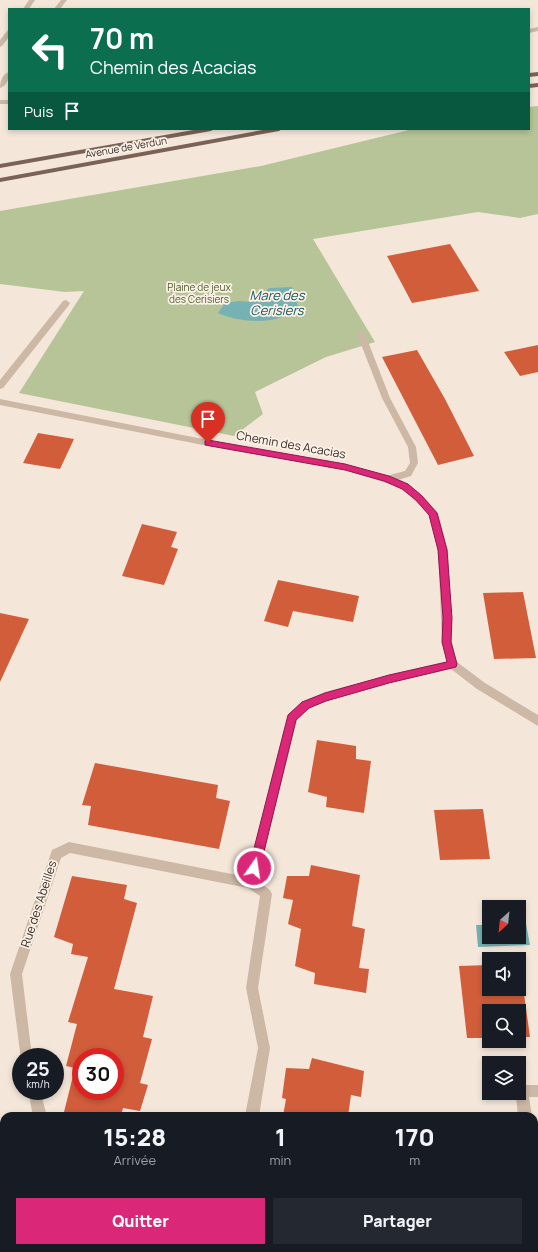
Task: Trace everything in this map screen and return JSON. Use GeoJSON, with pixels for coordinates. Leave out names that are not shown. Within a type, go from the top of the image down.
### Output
{"type":"FeatureCollection","features":[{"type":"Feature","properties":{"kind":"main road","name":"Avenue de Verdun"},"geometry":{"type":"LineString","coordinates":[[0,166],[205,130]]}},
{"type":"Feature","properties":{"kind":"main road","name":"Avenue de Verdun"},"geometry":{"type":"LineString","coordinates":[[0,180],[273,130]]}},
{"type":"Feature","properties":{"kind":"street"},"geometry":{"type":"LineString","coordinates":[[58,8],[64,0]]}},
{"type":"Feature","properties":{"kind":"street"},"geometry":{"type":"LineString","coordinates":[[0,45],[8,33]]}},
{"type":"Feature","properties":{"kind":"street"},"geometry":{"type":"LineString","coordinates":[[0,86],[8,75]]}},
{"type":"Feature","properties":{"kind":"street"},"geometry":{"type":"LineString","coordinates":[[0,386],[66,303]]}},
{"type":"Feature","properties":{"kind":"street"},"geometry":{"type":"LineString","coordinates":[[361,334],[386,398],[412,447],[414,464],[408,474],[386,479]]}},
{"type":"Feature","properties":{"kind":"street","name":"Chemin des Acacias"},"geometry":{"type":"LineString","coordinates":[[0,402],[208,443],[345,467],[405,486],[433,513],[443,550],[447,642],[453,664]]}},
{"type":"Feature","properties":{"kind":"street"},"geometry":{"type":"LineString","coordinates":[[251,883],[292,718],[306,705],[325,697],[389,679],[453,664],[481,686],[538,721]]}},
{"type":"Feature","properties":{"kind":"street","name":"Rue des Abeilles"},"geometry":{"type":"LineString","coordinates":[[25,1048],[16,974],[56,854],[69,847],[251,883],[266,894],[252,988],[264,1048],[253,1112]]}},
{"type":"Feature","properties":{"kind":"street"},"geometry":{"type":"LineString","coordinates":[[526,1091],[538,1091]]}},
{"type":"Feature","properties":{"kind":"street"},"geometry":{"type":"LineString","coordinates":[[36,1100],[39,1112]]}},
{"type":"Feature","properties":{"kind":"street"},"geometry":{"type":"LineString","coordinates":[[522,1100],[524,1112]]}},
{"type":"Feature","properties":{"kind":"green space","name":"Plaine de jeux des Cerisiers"},"geometry":{"type":"Polygon","coordinates":[[[538,106],[538,214],[520,218],[478,212],[313,239],[375,342],[326,357],[255,392],[263,414],[234,436],[19,393],[84,291],[65,292],[0,284],[0,211],[261,166],[409,130],[530,130],[530,107],[538,106]]]}},
{"type":"Feature","properties":{"kind":"water","name":"Mare des Cerisiers"},"geometry":{"type":"Polygon","coordinates":[[[292,287],[298,307],[282,317],[250,321],[225,316],[218,313],[225,303],[239,301],[256,302],[269,288],[292,287]]]}},
{"type":"Feature","properties":{"kind":"water"},"geometry":{"type":"Polygon","coordinates":[[[526,924],[530,945],[478,947],[476,925],[482,925],[482,944],[526,944],[526,924]]]}},
{"type":"Feature","properties":{"kind":"building"},"geometry":{"type":"Polygon","coordinates":[[[450,244],[479,291],[412,303],[387,256],[450,244]]]}},
{"type":"Feature","properties":{"kind":"building"},"geometry":{"type":"Polygon","coordinates":[[[538,345],[538,372],[520,376],[504,352],[538,345]]]}},
{"type":"Feature","properties":{"kind":"building"},"geometry":{"type":"Polygon","coordinates":[[[417,350],[445,399],[474,456],[438,465],[382,357],[417,350]]]}},
{"type":"Feature","properties":{"kind":"building"},"geometry":{"type":"Polygon","coordinates":[[[38,433],[74,439],[60,469],[23,463],[38,433]]]}},
{"type":"Feature","properties":{"kind":"building"},"geometry":{"type":"Polygon","coordinates":[[[142,524],[177,532],[171,547],[178,549],[164,585],[122,576],[142,524]]]}},
{"type":"Feature","properties":{"kind":"building"},"geometry":{"type":"Polygon","coordinates":[[[278,580],[359,596],[353,622],[293,611],[288,627],[264,621],[278,580]]]}},
{"type":"Feature","properties":{"kind":"building"},"geometry":{"type":"Polygon","coordinates":[[[523,592],[536,658],[494,659],[483,593],[523,592]]]}},
{"type":"Feature","properties":{"kind":"building"},"geometry":{"type":"Polygon","coordinates":[[[0,613],[29,619],[0,682],[0,613]]]}},
{"type":"Feature","properties":{"kind":"building"},"geometry":{"type":"Polygon","coordinates":[[[317,740],[356,746],[356,759],[371,761],[364,813],[326,807],[327,797],[308,792],[317,740]]]}},
{"type":"Feature","properties":{"kind":"building"},"geometry":{"type":"Polygon","coordinates":[[[95,763],[218,785],[216,798],[230,801],[219,849],[88,825],[91,806],[82,805],[95,763]]]}},
{"type":"Feature","properties":{"kind":"building"},"geometry":{"type":"Polygon","coordinates":[[[483,809],[490,859],[440,860],[434,810],[483,809]]]}},
{"type":"Feature","properties":{"kind":"building"},"geometry":{"type":"Polygon","coordinates":[[[311,865],[360,875],[352,926],[365,929],[359,968],[369,969],[366,993],[314,984],[315,973],[295,966],[301,929],[288,924],[293,900],[283,898],[287,876],[309,876],[311,865]]]}},
{"type":"Feature","properties":{"kind":"building"},"geometry":{"type":"Polygon","coordinates":[[[72,876],[127,885],[124,899],[137,903],[114,989],[153,996],[143,1037],[152,1039],[140,1083],[148,1085],[140,1111],[123,1108],[122,1112],[64,1112],[72,1080],[72,1100],[124,1100],[124,1048],[72,1048],[72,1067],[66,1066],[77,1024],[68,1022],[88,957],[71,954],[73,944],[54,937],[72,876]]]}},
{"type":"Feature","properties":{"kind":"building"},"geometry":{"type":"Polygon","coordinates":[[[482,965],[482,996],[524,996],[525,1004],[482,1004],[482,1038],[467,1038],[459,966],[482,965]]]}},
{"type":"Feature","properties":{"kind":"building"},"geometry":{"type":"Polygon","coordinates":[[[526,1008],[530,1037],[526,1037],[526,1008]]]}},
{"type":"Feature","properties":{"kind":"building"},"geometry":{"type":"Polygon","coordinates":[[[312,1058],[364,1071],[361,1097],[351,1095],[349,1112],[284,1112],[286,1099],[282,1098],[286,1068],[309,1069],[312,1058]]]}},
{"type":"Feature","properties":{"kind":"route"},"geometry":{"type":"LineString","coordinates":[[208,443],[345,467],[405,486],[433,513],[443,550],[447,642],[453,664],[389,679],[325,697],[306,705],[292,718],[254,868]]}}]}
